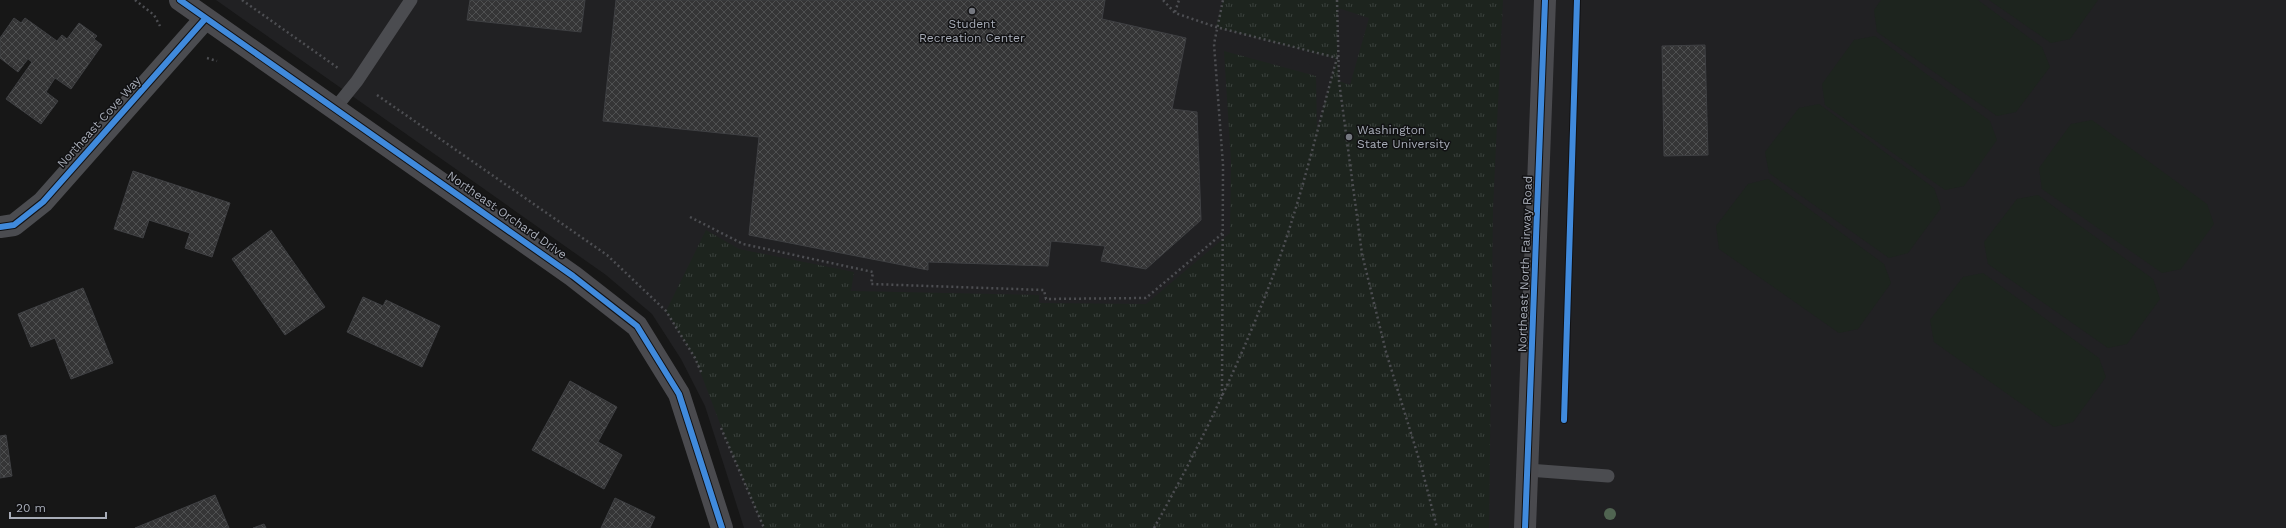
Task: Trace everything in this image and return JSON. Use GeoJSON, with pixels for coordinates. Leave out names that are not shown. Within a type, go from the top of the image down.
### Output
{"type":"FeatureCollection","features":[{"type":"Feature","properties":{"kind":"street","name":"Northeast Orchard Drive"},"geometry":{"type":"LineString","coordinates":[[180,0],[336,108],[573,276],[637,326],[679,394],[722,528]]}},
{"type":"Feature","properties":{"kind":"street","name":"Northeast North Fairway Road"},"geometry":{"type":"LineString","coordinates":[[1525,528],[1545,0]]}},
{"type":"Feature","properties":{"kind":"street","name":"Northeast Cove Way"},"geometry":{"type":"LineString","coordinates":[[0,227],[14,224],[43,202],[206,19]]}},
{"type":"Feature","properties":{"kind":"lane"},"geometry":{"type":"LineString","coordinates":[[336,108],[357,81],[411,0]]}},
{"type":"Feature","properties":{"kind":"lane"},"geometry":{"type":"LineString","coordinates":[[1528,470],[1608,476]]}},
{"type":"Feature","properties":{"kind":"path"},"geometry":{"type":"LineString","coordinates":[[135,0],[154,15],[163,31],[210,61],[224,62]]}},
{"type":"Feature","properties":{"kind":"path"},"geometry":{"type":"LineString","coordinates":[[1163,0],[1175,13],[1216,27],[1337,58]]}},
{"type":"Feature","properties":{"kind":"path"},"geometry":{"type":"LineString","coordinates":[[1175,13],[1178,0]]}},
{"type":"Feature","properties":{"kind":"path"},"geometry":{"type":"LineString","coordinates":[[1222,0],[1214,44],[1223,165],[1222,398]]}},
{"type":"Feature","properties":{"kind":"path"},"geometry":{"type":"LineString","coordinates":[[1337,0],[1337,58],[1351,178],[1362,254],[1386,352],[1422,469],[1437,528]]}},
{"type":"Feature","properties":{"kind":"path"},"geometry":{"type":"LineString","coordinates":[[1154,528],[1189,466],[1222,398],[1274,273],[1337,58]]}},
{"type":"Feature","properties":{"kind":"path"},"geometry":{"type":"LineString","coordinates":[[690,217],[743,244],[873,272],[871,284],[1044,290],[1046,299],[1146,298],[1222,233]]}},
{"type":"Feature","properties":{"kind":"shaded area","name":"Washington State University"},"geometry":{"type":"Polygon","coordinates":[[[216,0],[2286,0],[2286,528],[744,528],[705,406],[681,359],[652,314],[606,275],[216,0]]]}},
{"type":"Feature","properties":{"kind":"green space"},"geometry":{"type":"Polygon","coordinates":[[[1223,0],[1503,0],[1493,208],[1489,528],[764,528],[724,434],[695,358],[666,311],[706,230],[739,249],[854,272],[851,291],[1039,295],[1039,303],[1146,304],[1230,233],[1231,162],[1224,51],[1316,76],[1317,130],[1337,59],[1216,27],[1223,0]],[[1338,8],[1337,58],[1339,81],[1350,85],[1369,18],[1338,8]]]}},
{"type":"Feature","properties":{"kind":"green space"},"geometry":{"type":"Polygon","coordinates":[[[1881,0],[1978,0],[2042,47],[2050,67],[2016,112],[1997,116],[1877,32],[1874,10],[1881,0]]]}},
{"type":"Feature","properties":{"kind":"green space"},"geometry":{"type":"Polygon","coordinates":[[[1989,0],[2098,0],[2070,39],[2051,43],[1989,0]]]}},
{"type":"Feature","properties":{"kind":"green space"},"geometry":{"type":"Polygon","coordinates":[[[1875,36],[1990,121],[1997,140],[1964,186],[1945,190],[1825,105],[1822,84],[1854,40],[1875,36]]]}},
{"type":"Feature","properties":{"kind":"green space"},"geometry":{"type":"Polygon","coordinates":[[[1819,104],[1934,188],[1941,208],[1908,253],[1889,258],[1769,173],[1765,152],[1799,108],[1819,104]]]}},
{"type":"Feature","properties":{"kind":"green space"},"geometry":{"type":"Polygon","coordinates":[[[2092,120],[2207,204],[2214,224],[2181,269],[2162,273],[2042,189],[2039,168],[2071,124],[2092,120]]]}},
{"type":"Feature","properties":{"kind":"green space"},"geometry":{"type":"Polygon","coordinates":[[[1768,179],[1884,264],[1891,283],[1858,329],[1839,333],[1719,249],[1716,226],[1748,184],[1768,179]]]}},
{"type":"Feature","properties":{"kind":"green space"},"geometry":{"type":"Polygon","coordinates":[[[2038,195],[2153,279],[2160,299],[2127,344],[2108,348],[1988,264],[1984,242],[2017,199],[2038,195]]]}},
{"type":"Feature","properties":{"kind":"green space"},"geometry":{"type":"Polygon","coordinates":[[[1983,273],[2099,358],[2106,377],[2073,422],[2054,427],[1934,342],[1930,320],[1963,277],[1983,273]]]}},
{"type":"Feature","properties":{"kind":"building"},"geometry":{"type":"Polygon","coordinates":[[[470,0],[585,0],[581,32],[467,20],[470,0]]]}},
{"type":"Feature","properties":{"kind":"building","name":"Student Recreation Center"},"geometry":{"type":"Polygon","coordinates":[[[616,0],[1105,0],[1102,19],[1186,38],[1172,109],[1197,112],[1201,220],[1146,269],[1101,261],[1105,246],[1051,241],[1048,266],[928,262],[928,270],[749,235],[759,137],[603,121],[616,0]]]}},
{"type":"Feature","properties":{"kind":"building"},"geometry":{"type":"Polygon","coordinates":[[[14,18],[21,23],[25,18],[57,41],[62,35],[67,39],[79,23],[97,36],[94,39],[102,45],[71,89],[55,78],[46,92],[58,101],[41,124],[6,99],[32,62],[28,59],[18,72],[0,58],[0,38],[14,18]]]}},
{"type":"Feature","properties":{"kind":"building"},"geometry":{"type":"Polygon","coordinates":[[[1705,45],[1708,155],[1664,156],[1662,46],[1705,45]]]}},
{"type":"Feature","properties":{"kind":"building"},"geometry":{"type":"Polygon","coordinates":[[[133,171],[230,203],[212,257],[185,248],[190,233],[149,220],[143,238],[114,229],[133,171]]]}},
{"type":"Feature","properties":{"kind":"building"},"geometry":{"type":"Polygon","coordinates":[[[271,230],[325,307],[285,335],[232,259],[271,230]]]}},
{"type":"Feature","properties":{"kind":"building"},"geometry":{"type":"Polygon","coordinates":[[[83,288],[113,363],[71,379],[55,338],[31,347],[18,314],[83,288]]]}},
{"type":"Feature","properties":{"kind":"building"},"geometry":{"type":"Polygon","coordinates":[[[363,297],[383,306],[386,300],[440,326],[422,367],[347,332],[363,297]]]}},
{"type":"Feature","properties":{"kind":"building"},"geometry":{"type":"Polygon","coordinates":[[[570,381],[617,407],[598,442],[622,455],[604,489],[532,450],[570,381]]]}},
{"type":"Feature","properties":{"kind":"building"},"geometry":{"type":"Polygon","coordinates":[[[6,435],[12,476],[0,478],[0,436],[6,435]]]}},
{"type":"Feature","properties":{"kind":"building"},"geometry":{"type":"Polygon","coordinates":[[[215,495],[229,528],[135,528],[215,495]]]}},
{"type":"Feature","properties":{"kind":"building"},"geometry":{"type":"Polygon","coordinates":[[[615,498],[655,517],[650,528],[601,528],[615,498]]]}},
{"type":"Feature","properties":{"kind":"building"},"geometry":{"type":"Polygon","coordinates":[[[264,524],[266,528],[253,528],[264,524]]]}},
{"type":"Feature","properties":{"kind":"cycle path"},"geometry":{"type":"LineString","coordinates":[[180,0],[573,276],[637,326],[679,394],[722,528]]}},
{"type":"Feature","properties":{"kind":"cycle path"},"geometry":{"type":"LineString","coordinates":[[1525,528],[1545,0]]}},
{"type":"Feature","properties":{"kind":"cycle path"},"geometry":{"type":"LineString","coordinates":[[1564,420],[1577,0]]}},
{"type":"Feature","properties":{"kind":"cycle path"},"geometry":{"type":"LineString","coordinates":[[0,227],[14,225],[43,202],[205,19]]}},
{"type":"Feature","properties":{"kind":"place","name":"Student Recreation Center"},"geometry":{"type":"Point","coordinates":[972,11]}},
{"type":"Feature","properties":{"kind":"place","name":"Washington State University"},"geometry":{"type":"Point","coordinates":[1349,137]}}]}
